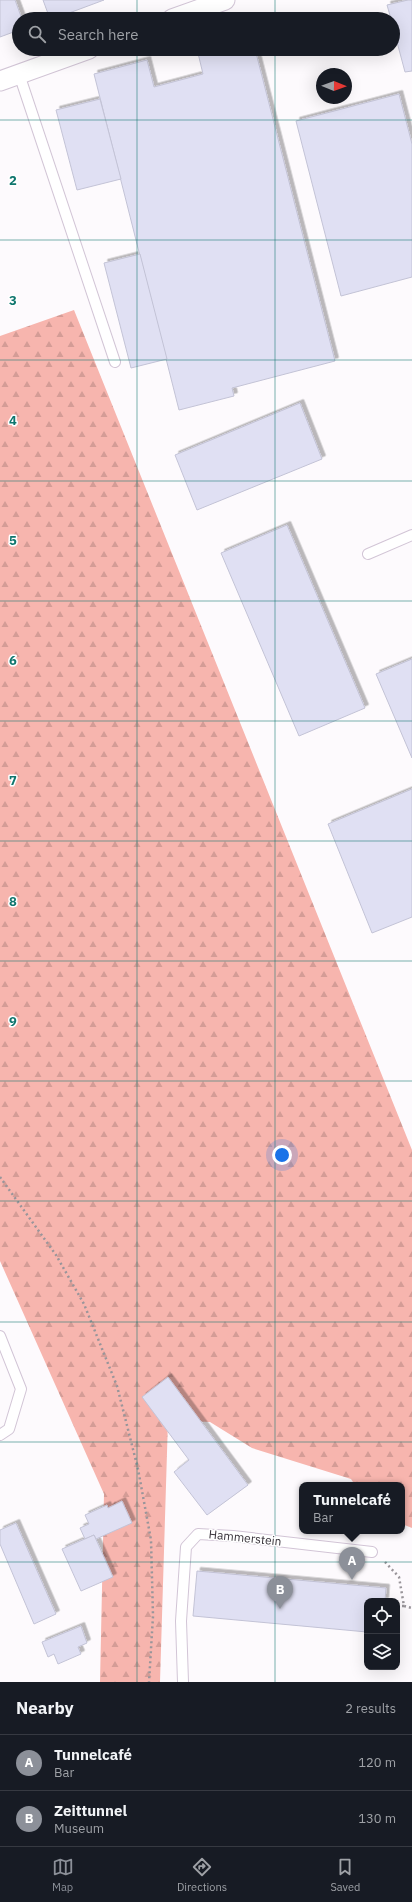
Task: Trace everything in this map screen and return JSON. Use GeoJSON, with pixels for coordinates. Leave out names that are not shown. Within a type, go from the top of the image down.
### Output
{"type":"FeatureCollection","features":[{"type":"Feature","properties":{"kind":"street"},"geometry":{"type":"LineString","coordinates":[[192,12],[225,0]]}},
{"type":"Feature","properties":{"kind":"street"},"geometry":{"type":"LineString","coordinates":[[0,81],[69,56]]}},
{"type":"Feature","properties":{"kind":"lane"},"geometry":{"type":"LineString","coordinates":[[18,74],[115,362]]}},
{"type":"Feature","properties":{"kind":"lane"},"geometry":{"type":"LineString","coordinates":[[368,554],[412,535]]}},
{"type":"Feature","properties":{"kind":"lane"},"geometry":{"type":"LineString","coordinates":[[0,1336],[21,1389],[9,1429],[0,1435]]}},
{"type":"Feature","properties":{"kind":"lane","name":"Hammerstein"},"geometry":{"type":"LineString","coordinates":[[183,1682],[181,1621],[186,1547],[198,1534],[233,1536],[372,1552]]}},
{"type":"Feature","properties":{"kind":"path"},"geometry":{"type":"LineString","coordinates":[[0,1177],[56,1255],[84,1304],[117,1386],[138,1469],[151,1540],[153,1616],[149,1682]]}},
{"type":"Feature","properties":{"kind":"path"},"geometry":{"type":"LineString","coordinates":[[372,1552],[391,1567],[399,1577],[404,1606]]}},
{"type":"Feature","properties":{"kind":"path"},"geometry":{"type":"LineString","coordinates":[[400,1606],[412,1608]]}},
{"type":"Feature","properties":{"kind":"green space"},"geometry":{"type":"Polygon","coordinates":[[[74,310],[412,1150],[412,1528],[405,1525],[405,1482],[353,1482],[351,1479],[252,1448],[210,1422],[168,1420],[160,1682],[100,1682],[104,1494],[0,1261],[0,336],[74,310]]]}},
{"type":"Feature","properties":{"kind":"building"},"geometry":{"type":"Polygon","coordinates":[[[0,0],[15,0],[19,12],[12,12],[12,33],[0,37],[0,0]]]}},
{"type":"Feature","properties":{"kind":"building"},"geometry":{"type":"Polygon","coordinates":[[[43,0],[104,0],[72,12],[47,12],[43,0]]]}},
{"type":"Feature","properties":{"kind":"building"},"geometry":{"type":"Polygon","coordinates":[[[412,0],[412,71],[405,72],[400,53],[400,12],[389,12],[387,5],[412,0]]]}},
{"type":"Feature","properties":{"kind":"building"},"geometry":{"type":"Polygon","coordinates":[[[199,56],[257,56],[335,361],[232,388],[234,396],[179,410],[94,74],[147,60],[154,87],[203,74],[199,56]]]}},
{"type":"Feature","properties":{"kind":"building"},"geometry":{"type":"Polygon","coordinates":[[[399,94],[412,144],[412,277],[341,296],[296,121],[399,94]]]}},
{"type":"Feature","properties":{"kind":"building"},"geometry":{"type":"Polygon","coordinates":[[[100,99],[121,179],[77,190],[56,110],[100,99]]]}},
{"type":"Feature","properties":{"kind":"building"},"geometry":{"type":"Polygon","coordinates":[[[140,254],[167,359],[131,368],[104,263],[140,254]]]}},
{"type":"Feature","properties":{"kind":"building"},"geometry":{"type":"Polygon","coordinates":[[[300,403],[322,459],[197,510],[175,455],[300,403]]]}},
{"type":"Feature","properties":{"kind":"building"},"geometry":{"type":"Polygon","coordinates":[[[287,525],[365,708],[299,736],[221,553],[287,525]]]}},
{"type":"Feature","properties":{"kind":"building"},"geometry":{"type":"Polygon","coordinates":[[[412,659],[412,758],[376,674],[412,659]]]}},
{"type":"Feature","properties":{"kind":"building"},"geometry":{"type":"Polygon","coordinates":[[[412,789],[412,917],[372,933],[328,824],[412,789]]]}},
{"type":"Feature","properties":{"kind":"building"},"geometry":{"type":"Polygon","coordinates":[[[168,1377],[248,1485],[207,1515],[174,1472],[189,1460],[142,1397],[168,1377]]]}},
{"type":"Feature","properties":{"kind":"building"},"geometry":{"type":"Polygon","coordinates":[[[122,1501],[132,1523],[96,1539],[94,1535],[85,1539],[80,1528],[89,1524],[85,1515],[107,1505],[108,1508],[122,1501]]]}},
{"type":"Feature","properties":{"kind":"building"},"geometry":{"type":"Polygon","coordinates":[[[16,1523],[56,1614],[34,1624],[0,1544],[0,1530],[16,1523]]]}},
{"type":"Feature","properties":{"kind":"building"},"geometry":{"type":"Polygon","coordinates":[[[94,1535],[113,1577],[81,1591],[62,1549],[94,1535]]]}},
{"type":"Feature","properties":{"kind":"building"},"geometry":{"type":"Polygon","coordinates":[[[197,1571],[386,1588],[385,1598],[364,1598],[364,1632],[193,1616],[197,1571]]]}},
{"type":"Feature","properties":{"kind":"building"},"geometry":{"type":"Polygon","coordinates":[[[81,1626],[87,1643],[78,1647],[81,1654],[58,1664],[54,1654],[48,1657],[42,1642],[81,1626]]]}},
{"type":"Feature","properties":{"kind":"place","name":"Tunnelcafé"},"geometry":{"type":"Point","coordinates":[352,1580]}},
{"type":"Feature","properties":{"kind":"place","name":"Zeittunnel"},"geometry":{"type":"Point","coordinates":[280,1609]}}]}
